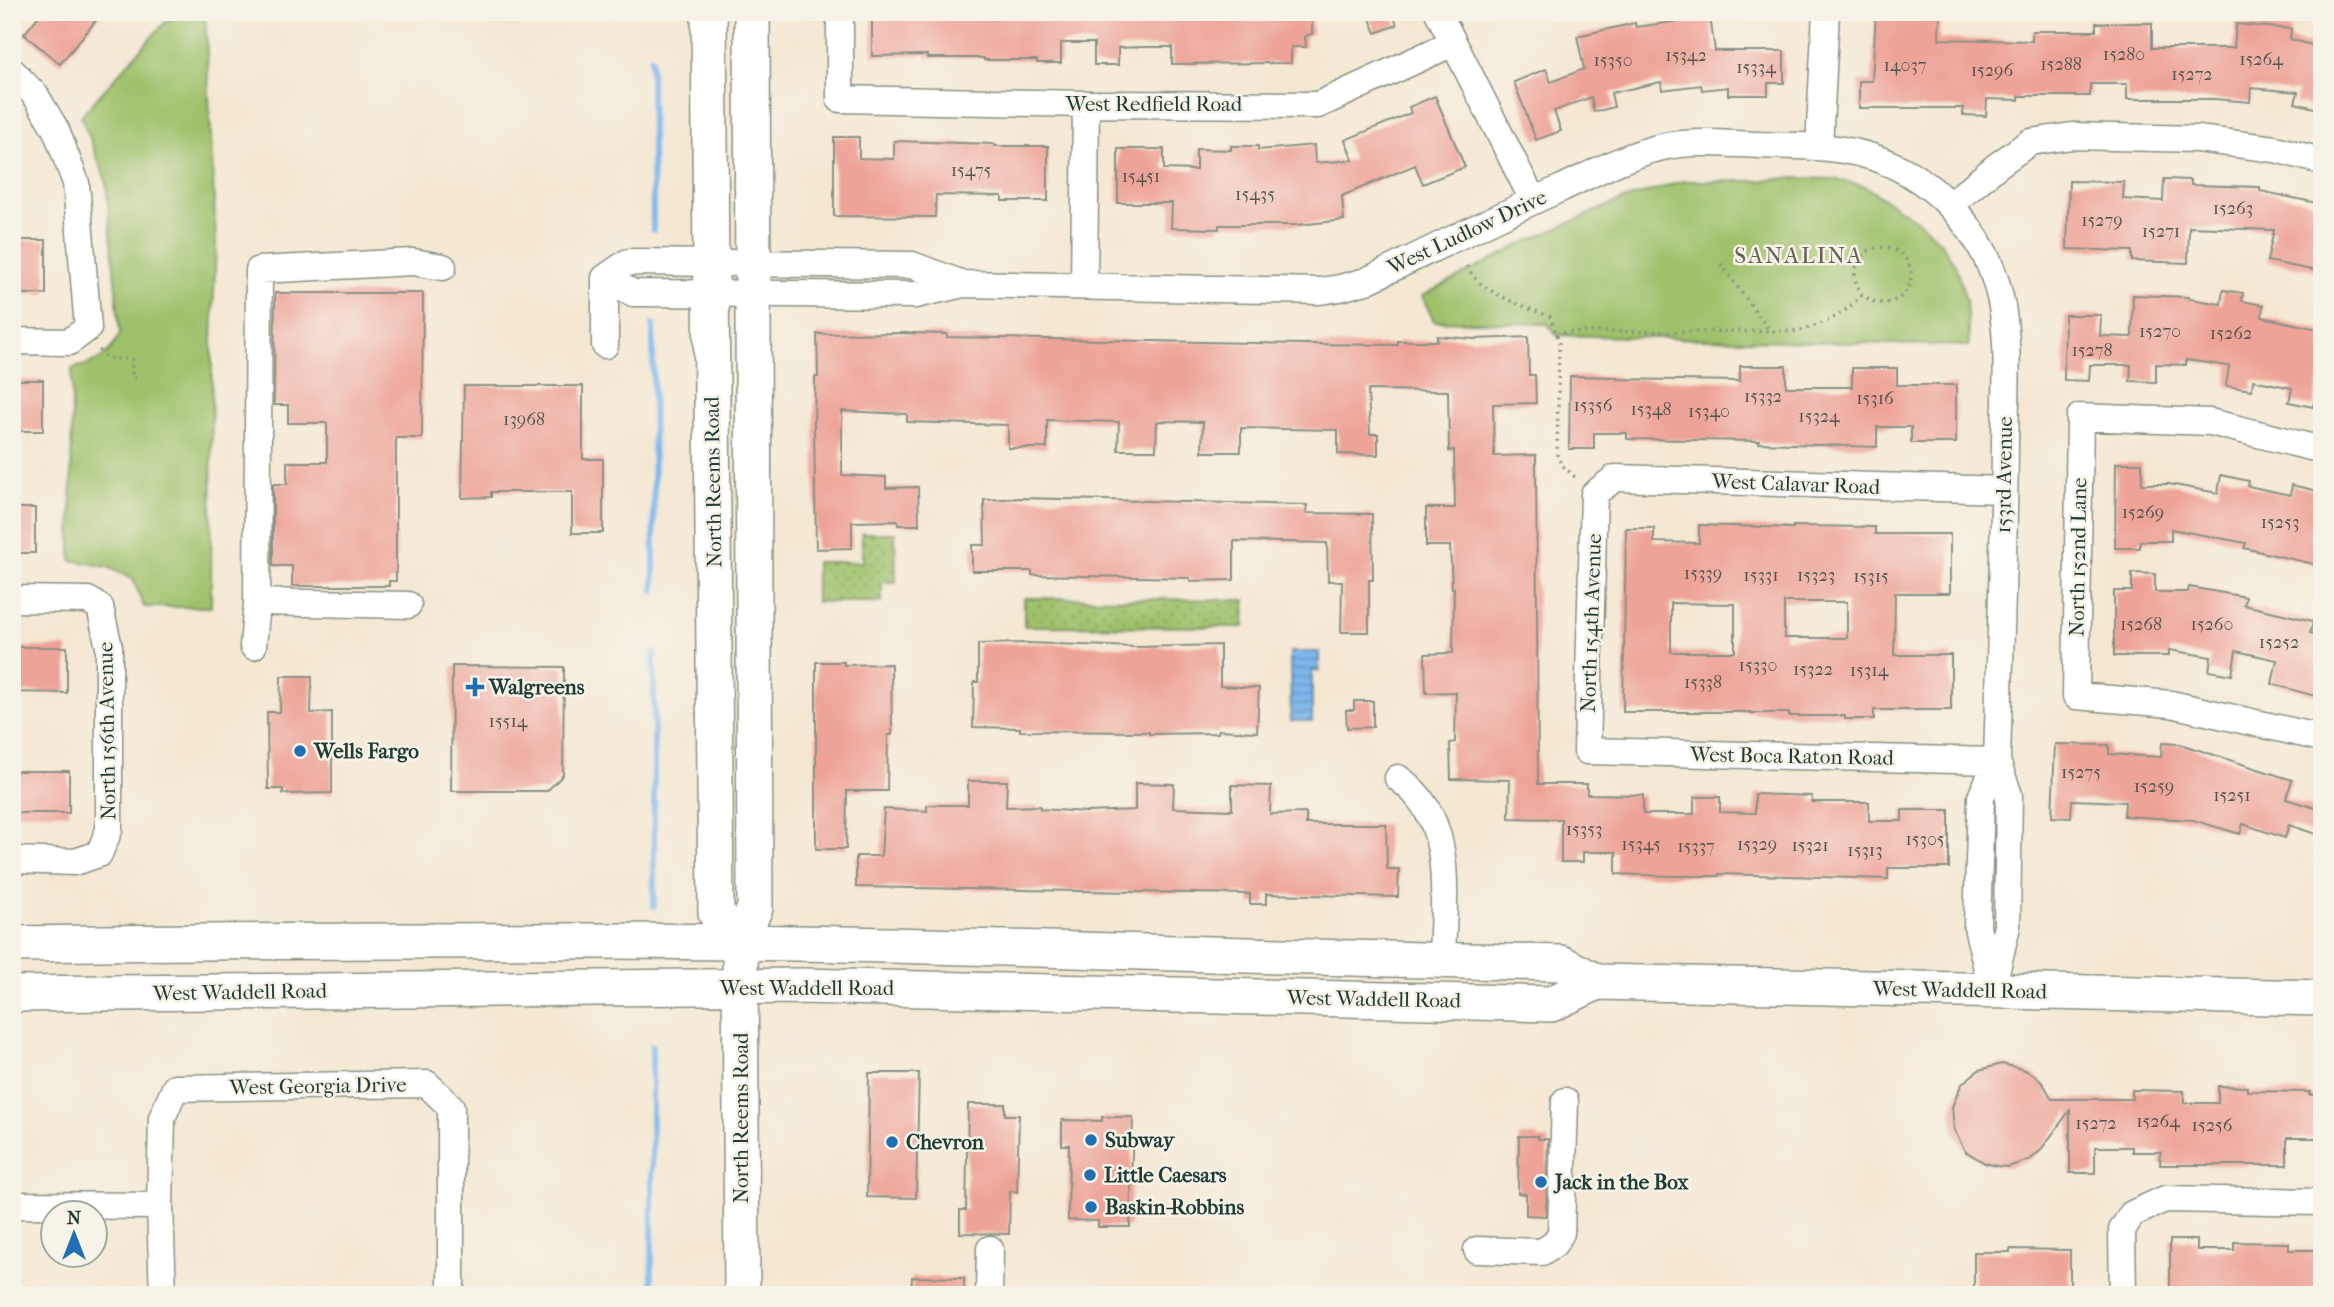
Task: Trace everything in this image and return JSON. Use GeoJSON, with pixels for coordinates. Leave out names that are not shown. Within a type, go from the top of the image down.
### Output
{"type":"FeatureCollection","features":[{"type":"Feature","properties":{"kind":"main road","name":"North Reems Road"},"geometry":{"type":"LineString","coordinates":[[709,12],[716,913],[740,942]]}},
{"type":"Feature","properties":{"kind":"main road","name":"North Reems Road"},"geometry":{"type":"LineString","coordinates":[[742,1295],[740,942],[754,908],[752,12]]}},
{"type":"Feature","properties":{"kind":"main road","name":"West Waddell Road"},"geometry":{"type":"LineString","coordinates":[[12,944],[256,941],[740,942],[1561,963],[1597,982],[2322,998]]}},
{"type":"Feature","properties":{"kind":"main road"},"geometry":{"type":"LineString","coordinates":[[103,993],[126,970],[243,969],[251,961],[256,941]]}},
{"type":"Feature","properties":{"kind":"main road"},"geometry":{"type":"LineString","coordinates":[[1162,995],[1254,974],[1403,977],[1420,973],[1441,961]]}},
{"type":"Feature","properties":{"kind":"main road","name":"West Waddell Road"},"geometry":{"type":"LineString","coordinates":[[12,995],[801,986],[1551,1004],[1597,982]]}},
{"type":"Feature","properties":{"kind":"street","name":"West Redfield Road"},"geometry":{"type":"LineString","coordinates":[[840,12],[840,99],[1318,105],[1453,43]]}},
{"type":"Feature","properties":{"kind":"street"},"geometry":{"type":"LineString","coordinates":[[1438,12],[1534,200]]}},
{"type":"Feature","properties":{"kind":"street"},"geometry":{"type":"LineString","coordinates":[[1819,147],[1826,12]]}},
{"type":"Feature","properties":{"kind":"street"},"geometry":{"type":"LineString","coordinates":[[12,71],[36,96],[56,130],[76,183],[93,338],[69,342],[12,341]]}},
{"type":"Feature","properties":{"kind":"street"},"geometry":{"type":"LineString","coordinates":[[1084,285],[1086,104]]}},
{"type":"Feature","properties":{"kind":"street"},"geometry":{"type":"LineString","coordinates":[[1951,204],[2029,142],[2072,136],[2198,139],[2275,149],[2322,162]]}},
{"type":"Feature","properties":{"kind":"street","name":"West Ludlow Drive"},"geometry":{"type":"LineString","coordinates":[[605,345],[605,278],[628,262],[710,277],[751,278],[915,295],[963,284],[1300,290],[1340,288],[1366,281],[1534,200],[1619,162],[1664,146],[1730,144],[1819,147],[1863,154],[1892,165],[1921,181],[1951,204]]}},
{"type":"Feature","properties":{"kind":"street","name":"153rd Avenue"},"geometry":{"type":"LineString","coordinates":[[1951,204],[1982,245],[1996,280],[2005,322],[1997,761],[1981,797],[1977,927],[1992,990]]}},
{"type":"Feature","properties":{"kind":"street"},"geometry":{"type":"LineString","coordinates":[[253,646],[257,602],[259,271],[413,262],[443,267]]}},
{"type":"Feature","properties":{"kind":"street","name":"North 152nd Lane"},"geometry":{"type":"LineString","coordinates":[[2322,450],[2210,422],[2080,417],[2076,696],[2171,704],[2322,738]]}},
{"type":"Feature","properties":{"kind":"street","name":"West Calavar Road"},"geometry":{"type":"LineString","coordinates":[[1594,494],[1615,478],[2004,490]]}},
{"type":"Feature","properties":{"kind":"street","name":"North 154th Avenue"},"geometry":{"type":"LineString","coordinates":[[1587,751],[1594,494]]}},
{"type":"Feature","properties":{"kind":"street","name":"North 156th Avenue"},"geometry":{"type":"LineString","coordinates":[[12,599],[88,600],[100,607],[109,647],[109,830],[99,854],[75,862],[12,860]]}},
{"type":"Feature","properties":{"kind":"street"},"geometry":{"type":"LineString","coordinates":[[257,602],[408,606]]}},
{"type":"Feature","properties":{"kind":"street","name":"West Boca Raton Road"},"geometry":{"type":"LineString","coordinates":[[1587,751],[1997,761]]}},
{"type":"Feature","properties":{"kind":"street"},"geometry":{"type":"LineString","coordinates":[[1398,778],[1412,788],[1426,804],[1441,846],[1441,961]]}},
{"type":"Feature","properties":{"kind":"street","name":"West Georgia Drive"},"geometry":{"type":"LineString","coordinates":[[160,1206],[162,1118],[175,1088],[427,1083],[451,1107],[451,1295]]}},
{"type":"Feature","properties":{"kind":"street"},"geometry":{"type":"LineString","coordinates":[[1477,1250],[1542,1252],[1554,1244],[1561,1233],[1565,1101]]}},
{"type":"Feature","properties":{"kind":"street"},"geometry":{"type":"LineString","coordinates":[[2123,1295],[2122,1230],[2132,1214],[2165,1199],[2322,1202]]}},
{"type":"Feature","properties":{"kind":"street"},"geometry":{"type":"LineString","coordinates":[[12,1205],[160,1206],[163,1295]]}},
{"type":"Feature","properties":{"kind":"street"},"geometry":{"type":"LineString","coordinates":[[989,1295],[990,1250]]}},
{"type":"Feature","properties":{"kind":"path"},"geometry":{"type":"LineString","coordinates":[[1882,246],[1903,254],[1912,275],[1906,292],[1891,303],[1882,304],[1867,299],[1863,294],[1856,280],[1855,267],[1864,253],[1882,246]]}},
{"type":"Feature","properties":{"kind":"path"},"geometry":{"type":"LineString","coordinates":[[1721,264],[1770,331]]}},
{"type":"Feature","properties":{"kind":"path"},"geometry":{"type":"LineString","coordinates":[[1467,265],[1481,286],[1550,317],[1559,341],[1557,456],[1562,465],[1594,494]]}},
{"type":"Feature","properties":{"kind":"path"},"geometry":{"type":"LineString","coordinates":[[1556,335],[1567,332],[1798,331],[1829,323],[1849,309],[1863,294]]}},
{"type":"Feature","properties":{"kind":"path"},"geometry":{"type":"LineString","coordinates":[[93,338],[107,358],[132,360],[132,378],[140,379]]}},
{"type":"Feature","properties":{"kind":"green space"},"geometry":{"type":"Polygon","coordinates":[[[185,12],[205,12],[216,242],[212,342],[211,607],[144,607],[133,579],[108,567],[71,560],[72,369],[88,364],[107,353],[120,333],[106,180],[81,116],[166,21],[185,12]]]}},
{"type":"Feature","properties":{"kind":"green space"},"geometry":{"type":"Polygon","coordinates":[[[1834,179],[1864,186],[1921,223],[1943,245],[1955,265],[1966,300],[1969,346],[1556,335],[1548,324],[1434,321],[1422,296],[1526,242],[1617,202],[1683,181],[1834,179]]]}},
{"type":"Feature","properties":{"kind":"green space"},"geometry":{"type":"Polygon","coordinates":[[[862,533],[895,533],[896,582],[882,582],[882,602],[816,602],[816,562],[862,562],[862,533]]]}},
{"type":"Feature","properties":{"kind":"green space"},"geometry":{"type":"Polygon","coordinates":[[[1024,598],[1245,600],[1244,627],[1024,626],[1024,598]]]}},
{"type":"Feature","properties":{"kind":"water"},"geometry":{"type":"Polygon","coordinates":[[[1290,652],[1319,652],[1319,671],[1312,671],[1312,721],[1291,721],[1290,652]]]}},
{"type":"Feature","properties":{"kind":"building"},"geometry":{"type":"Polygon","coordinates":[[[42,12],[103,12],[60,64],[24,34],[42,12]]]}},
{"type":"Feature","properties":{"kind":"building"},"geometry":{"type":"Polygon","coordinates":[[[872,12],[1312,12],[1312,34],[1305,36],[1306,47],[1291,47],[1291,63],[1172,64],[1172,47],[1141,47],[1118,48],[1118,65],[1094,65],[1094,43],[1061,43],[1061,63],[984,58],[927,58],[927,55],[872,56],[872,12]]]}},
{"type":"Feature","properties":{"kind":"building"},"geometry":{"type":"Polygon","coordinates":[[[1367,12],[1392,12],[1397,25],[1376,33],[1367,12]]]}},
{"type":"Feature","properties":{"kind":"building"},"geometry":{"type":"Polygon","coordinates":[[[1876,12],[1940,12],[1939,39],[2032,41],[2032,31],[2096,31],[2096,23],[2152,23],[2152,48],[2234,48],[2236,24],[2291,29],[2290,39],[2322,48],[2322,110],[2295,103],[2298,92],[2251,88],[2250,102],[2214,99],[2127,99],[2127,84],[2090,84],[2090,96],[1987,99],[1986,116],[1963,115],[1963,108],[1859,108],[1859,81],[1872,81],[1876,12]]]}},
{"type":"Feature","properties":{"kind":"building"},"geometry":{"type":"Polygon","coordinates":[[[1710,17],[1715,51],[1784,51],[1784,83],[1768,83],[1768,95],[1728,95],[1728,87],[1702,90],[1701,85],[1662,90],[1661,82],[1611,93],[1614,107],[1594,112],[1591,97],[1554,111],[1561,131],[1536,140],[1514,82],[1546,69],[1551,82],[1584,69],[1577,36],[1635,23],[1636,27],[1710,17]]]}},
{"type":"Feature","properties":{"kind":"building"},"geometry":{"type":"Polygon","coordinates":[[[1435,96],[1465,167],[1423,184],[1415,165],[1342,196],[1344,220],[1298,225],[1219,225],[1219,229],[1171,228],[1172,203],[1118,203],[1118,149],[1164,149],[1164,169],[1196,170],[1196,149],[1231,150],[1231,146],[1258,146],[1258,150],[1314,145],[1315,163],[1353,160],[1345,140],[1411,113],[1409,107],[1435,96]]]}},
{"type":"Feature","properties":{"kind":"building"},"geometry":{"type":"Polygon","coordinates":[[[834,137],[859,137],[859,158],[894,159],[894,141],[1048,146],[1048,201],[1002,201],[1002,196],[936,195],[935,217],[834,216],[834,137]]]}},
{"type":"Feature","properties":{"kind":"building"},"geometry":{"type":"Polygon","coordinates":[[[2164,179],[2191,180],[2191,185],[2260,187],[2260,191],[2322,204],[2322,272],[2267,261],[2274,230],[2189,227],[2188,263],[2132,261],[2132,251],[2067,249],[2069,181],[2124,182],[2123,199],[2163,201],[2164,179]]]}},
{"type":"Feature","properties":{"kind":"building"},"geometry":{"type":"Polygon","coordinates":[[[12,240],[46,240],[46,294],[12,294],[12,240]]]}},
{"type":"Feature","properties":{"kind":"building"},"geometry":{"type":"Polygon","coordinates":[[[2223,290],[2243,293],[2242,301],[2263,305],[2262,317],[2322,330],[2322,367],[2313,407],[2289,402],[2292,388],[2253,380],[2252,390],[2226,386],[2229,366],[2186,360],[2186,365],[2156,364],[2156,382],[2130,381],[2131,365],[2090,365],[2089,381],[2064,380],[2065,315],[2101,315],[2100,336],[2132,337],[2133,295],[2189,297],[2221,304],[2223,290]]]}},
{"type":"Feature","properties":{"kind":"building"},"geometry":{"type":"Polygon","coordinates":[[[275,293],[423,293],[422,438],[396,438],[396,581],[389,581],[389,586],[292,586],[292,566],[273,566],[273,484],[287,484],[287,462],[327,462],[327,423],[288,423],[288,405],[274,405],[275,293]]]}},
{"type":"Feature","properties":{"kind":"building"},"geometry":{"type":"Polygon","coordinates":[[[817,334],[947,334],[947,337],[1398,345],[1398,341],[1437,341],[1437,336],[1473,339],[1528,337],[1529,375],[1535,375],[1536,403],[1493,404],[1494,456],[1536,455],[1538,784],[1587,784],[1587,794],[1643,795],[1643,814],[1694,814],[1694,797],[1720,797],[1720,812],[1755,813],[1755,794],[1812,796],[1812,802],[1869,802],[1869,821],[1902,821],[1902,810],[1949,810],[1949,868],[1888,868],[1888,879],[1616,874],[1616,852],[1583,852],[1583,862],[1561,862],[1561,819],[1509,818],[1510,780],[1451,779],[1450,743],[1455,742],[1456,692],[1426,693],[1425,654],[1453,653],[1454,588],[1450,546],[1426,546],[1426,508],[1455,508],[1454,450],[1449,451],[1448,391],[1368,390],[1370,434],[1378,434],[1378,455],[1338,454],[1338,430],[1241,428],[1241,452],[1202,452],[1203,422],[1160,421],[1157,422],[1156,450],[1118,450],[1119,422],[1047,420],[1047,448],[1008,448],[1008,425],[907,422],[907,414],[842,411],[842,475],[886,477],[886,488],[918,487],[919,525],[898,525],[898,521],[852,522],[852,548],[816,549],[814,426],[815,377],[818,377],[817,334]]]}},
{"type":"Feature","properties":{"kind":"building"},"geometry":{"type":"Polygon","coordinates":[[[1740,366],[1786,366],[1786,387],[1852,387],[1852,368],[1897,368],[1897,385],[1956,385],[1956,443],[1911,443],[1911,427],[1877,427],[1877,447],[1759,441],[1627,439],[1627,433],[1594,433],[1594,449],[1569,449],[1570,376],[1740,381],[1740,366]]]}},
{"type":"Feature","properties":{"kind":"building"},"geometry":{"type":"Polygon","coordinates":[[[12,380],[43,380],[43,431],[12,431],[12,380]]]}},
{"type":"Feature","properties":{"kind":"building"},"geometry":{"type":"Polygon","coordinates":[[[464,386],[583,386],[583,459],[603,459],[603,533],[572,533],[572,492],[491,492],[491,497],[462,498],[464,386]]]}},
{"type":"Feature","properties":{"kind":"building"},"geometry":{"type":"Polygon","coordinates":[[[2116,463],[2142,463],[2142,484],[2169,484],[2218,493],[2221,475],[2249,481],[2248,486],[2290,495],[2292,485],[2322,492],[2322,566],[2244,548],[2246,543],[2171,529],[2171,541],[2140,541],[2140,548],[2115,548],[2116,463]]]}},
{"type":"Feature","properties":{"kind":"building"},"geometry":{"type":"Polygon","coordinates":[[[1021,498],[1307,505],[1306,513],[1372,514],[1373,580],[1369,580],[1369,632],[1341,632],[1342,581],[1328,581],[1327,543],[1234,541],[1234,580],[1190,581],[1190,578],[972,571],[972,545],[985,545],[984,500],[1021,498]]]}},
{"type":"Feature","properties":{"kind":"building"},"geometry":{"type":"Polygon","coordinates":[[[12,508],[35,508],[35,553],[12,553],[12,508]]]}},
{"type":"Feature","properties":{"kind":"building"},"geometry":{"type":"Polygon","coordinates":[[[1699,525],[1875,527],[1875,534],[1950,534],[1950,593],[1895,593],[1894,655],[1951,655],[1951,710],[1874,710],[1874,719],[1789,716],[1789,713],[1623,712],[1626,528],[1654,528],[1654,542],[1699,543],[1699,525]],[[1784,602],[1784,638],[1847,638],[1847,602],[1784,602]],[[1671,603],[1671,652],[1735,652],[1735,604],[1671,603]]]}},
{"type":"Feature","properties":{"kind":"building"},"geometry":{"type":"Polygon","coordinates":[[[2132,573],[2155,574],[2155,592],[2188,592],[2189,587],[2246,597],[2244,605],[2313,621],[2310,633],[2322,635],[2322,698],[2272,684],[2277,660],[2236,651],[2232,675],[2209,671],[2211,657],[2169,650],[2169,656],[2114,656],[2114,591],[2132,591],[2132,573]]]}},
{"type":"Feature","properties":{"kind":"building"},"geometry":{"type":"Polygon","coordinates":[[[978,644],[1137,647],[1220,645],[1220,686],[1259,688],[1257,732],[1218,730],[1218,733],[1149,734],[1020,731],[1020,728],[973,727],[974,682],[978,682],[978,644]]]}},
{"type":"Feature","properties":{"kind":"building"},"geometry":{"type":"Polygon","coordinates":[[[12,647],[67,647],[67,693],[12,692],[12,647]]]}},
{"type":"Feature","properties":{"kind":"building"},"geometry":{"type":"Polygon","coordinates":[[[816,662],[844,662],[844,665],[891,664],[892,735],[888,735],[887,791],[847,791],[846,849],[816,849],[816,662]]]}},
{"type":"Feature","properties":{"kind":"building","name":"Walgreens"},"geometry":{"type":"Polygon","coordinates":[[[452,666],[564,667],[563,775],[547,791],[451,791],[452,666]]]}},
{"type":"Feature","properties":{"kind":"building","name":"Wells Fargo"},"geometry":{"type":"Polygon","coordinates":[[[281,676],[312,676],[311,713],[332,712],[332,793],[283,794],[283,789],[268,789],[267,712],[280,712],[281,676]]]}},
{"type":"Feature","properties":{"kind":"building"},"geometry":{"type":"Polygon","coordinates":[[[1354,701],[1373,701],[1373,727],[1347,728],[1346,710],[1354,710],[1354,701]]]}},
{"type":"Feature","properties":{"kind":"building"},"geometry":{"type":"Polygon","coordinates":[[[2162,743],[2180,744],[2292,780],[2286,799],[2322,810],[2322,836],[2289,825],[2285,838],[2243,824],[2240,834],[2193,820],[2124,816],[2125,802],[2072,800],[2071,818],[2052,817],[2055,744],[2109,745],[2109,754],[2161,757],[2162,743]]]}},
{"type":"Feature","properties":{"kind":"building"},"geometry":{"type":"Polygon","coordinates":[[[12,771],[69,771],[69,813],[12,813],[12,771]]]}},
{"type":"Feature","properties":{"kind":"building"},"geometry":{"type":"Polygon","coordinates":[[[968,781],[1007,781],[1006,807],[1040,806],[1040,809],[1087,812],[1135,810],[1135,783],[1174,784],[1173,808],[1232,810],[1232,785],[1271,786],[1270,814],[1306,813],[1306,824],[1386,824],[1387,869],[1399,869],[1398,897],[1266,894],[1266,904],[1250,904],[1250,894],[856,887],[856,856],[881,856],[884,809],[927,811],[927,805],[968,805],[968,781]]]}},
{"type":"Feature","properties":{"kind":"building"},"geometry":{"type":"Polygon","coordinates":[[[2002,1064],[2036,1076],[2052,1099],[2132,1099],[2132,1090],[2184,1091],[2184,1103],[2218,1103],[2218,1086],[2247,1087],[2247,1091],[2310,1092],[2309,1095],[2322,1095],[2322,1138],[2287,1138],[2287,1165],[2160,1165],[2161,1152],[2132,1152],[2132,1147],[2095,1147],[2095,1173],[2070,1173],[2070,1110],[2031,1159],[2008,1167],[1997,1166],[1985,1163],[1965,1151],[1954,1130],[1952,1107],[1961,1085],[1970,1077],[1979,1070],[2002,1064]]]}},
{"type":"Feature","properties":{"kind":"building"},"geometry":{"type":"Polygon","coordinates":[[[869,1073],[919,1073],[916,1198],[867,1197],[869,1073]]]}},
{"type":"Feature","properties":{"kind":"building"},"geometry":{"type":"Polygon","coordinates":[[[968,1104],[1005,1104],[1005,1115],[1019,1115],[1017,1192],[1010,1191],[1009,1234],[960,1233],[960,1210],[966,1210],[968,1104]]]}},
{"type":"Feature","properties":{"kind":"building"},"geometry":{"type":"Polygon","coordinates":[[[1102,1117],[1133,1117],[1130,1227],[1098,1227],[1098,1221],[1068,1220],[1069,1145],[1062,1145],[1062,1120],[1102,1121],[1102,1117]]]}},
{"type":"Feature","properties":{"kind":"building","name":"Jack in the Box"},"geometry":{"type":"Polygon","coordinates":[[[1519,1136],[1548,1139],[1546,1216],[1526,1215],[1526,1194],[1518,1193],[1519,1136]]]}},
{"type":"Feature","properties":{"kind":"building"},"geometry":{"type":"Polygon","coordinates":[[[2170,1240],[2197,1240],[2197,1250],[2234,1250],[2234,1242],[2289,1243],[2289,1250],[2322,1250],[2322,1295],[2170,1295],[2170,1240]]]}},
{"type":"Feature","properties":{"kind":"building"},"geometry":{"type":"Polygon","coordinates":[[[2010,1249],[2070,1250],[2070,1295],[1974,1295],[1974,1252],[2010,1252],[2010,1249]]]}},
{"type":"Feature","properties":{"kind":"building"},"geometry":{"type":"Polygon","coordinates":[[[912,1277],[964,1278],[964,1295],[911,1295],[912,1277]]]}},
{"type":"Feature","properties":{"kind":"waterway"},"geometry":{"type":"LineString","coordinates":[[651,58],[653,230]]}},
{"type":"Feature","properties":{"kind":"waterway"},"geometry":{"type":"LineString","coordinates":[[653,324],[654,591]]}},
{"type":"Feature","properties":{"kind":"waterway"},"geometry":{"type":"LineString","coordinates":[[654,652],[654,906]]}},
{"type":"Feature","properties":{"kind":"waterway"},"geometry":{"type":"LineString","coordinates":[[652,1046],[652,1295]]}},
{"type":"Feature","properties":{"kind":"place","name":"Walgreens"},"geometry":{"type":"Point","coordinates":[475,687]}},
{"type":"Feature","properties":{"kind":"place","name":"Wells Fargo"},"geometry":{"type":"Point","coordinates":[300,751]}},
{"type":"Feature","properties":{"kind":"place","name":"Subway"},"geometry":{"type":"Point","coordinates":[1091,1140]}},
{"type":"Feature","properties":{"kind":"place","name":"Chevron"},"geometry":{"type":"Point","coordinates":[892,1142]}},
{"type":"Feature","properties":{"kind":"place","name":"Little Caesars"},"geometry":{"type":"Point","coordinates":[1090,1175]}},
{"type":"Feature","properties":{"kind":"place","name":"Jack in the Box"},"geometry":{"type":"Point","coordinates":[1541,1182]}},
{"type":"Feature","properties":{"kind":"place","name":"Baskin-Robbins"},"geometry":{"type":"Point","coordinates":[1091,1207]}},
{"type":"Feature","properties":{"kind":"district","name":"SANALINA"},"geometry":{"type":"Point","coordinates":[1799,255]}}]}
